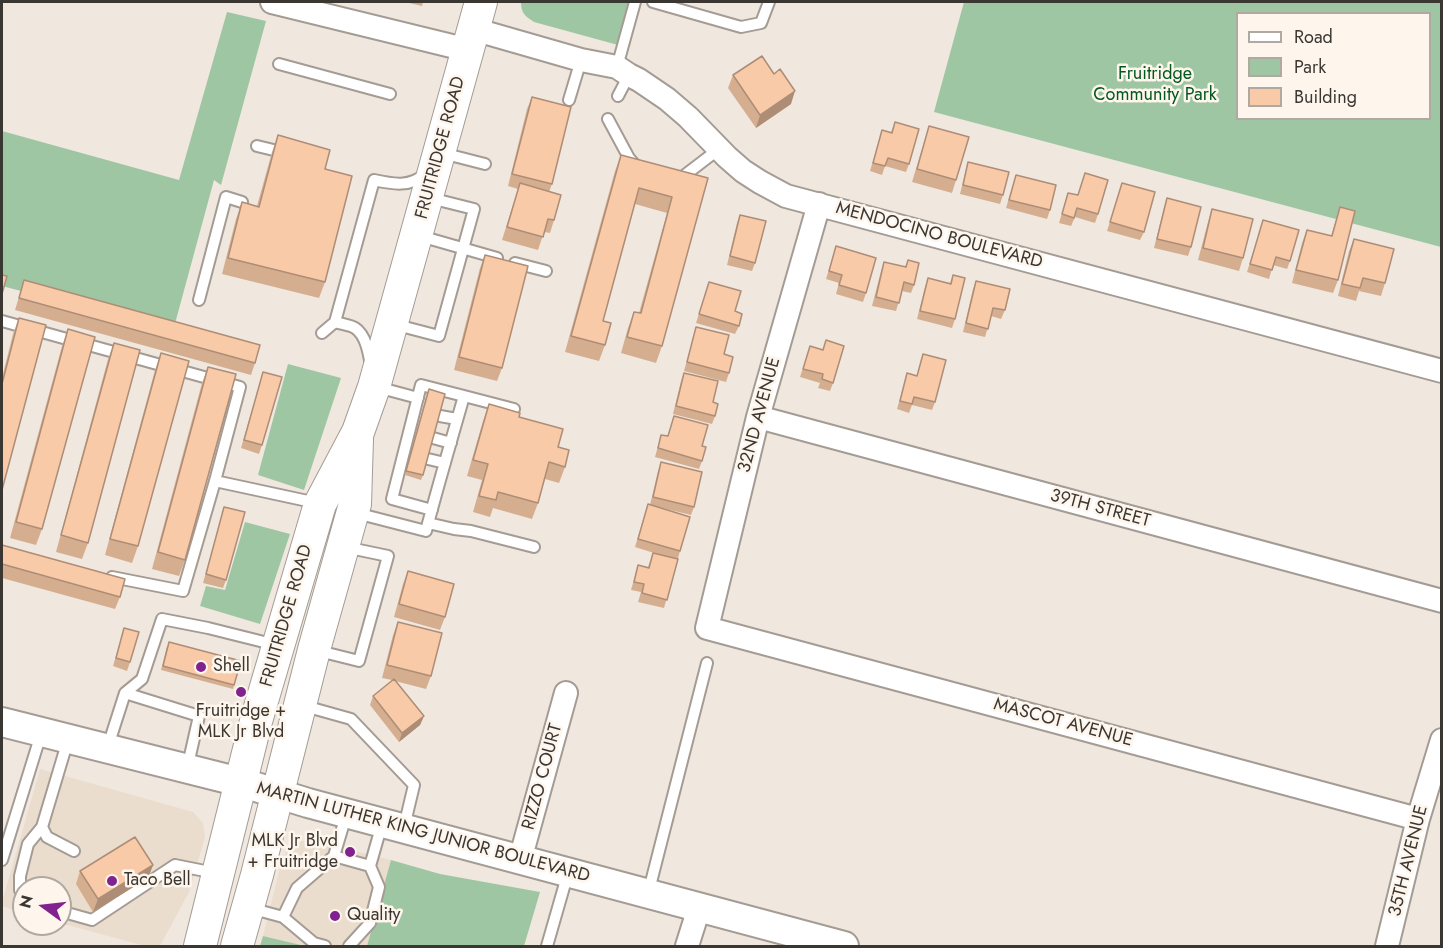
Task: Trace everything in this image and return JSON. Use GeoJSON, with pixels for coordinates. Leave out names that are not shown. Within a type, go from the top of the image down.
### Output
{"type":"FeatureCollection","features":[{"type":"Feature","properties":{"kind":"main road","name":"FRUITRIDGE ROAD"},"geometry":{"type":"LineString","coordinates":[[200,946],[256,721],[320,504],[358,432],[374,387],[474,27]]}},
{"type":"Feature","properties":{"kind":"main road","name":"FRUITRIDGE ROAD"},"geometry":{"type":"LineString","coordinates":[[237,946],[355,504],[358,432]]}},
{"type":"Feature","properties":{"kind":"street","name":"MENDOCINO BOULEVARD"},"geometry":{"type":"LineString","coordinates":[[272,2],[474,27],[623,71],[667,99],[743,171],[786,196],[1442,371]]}},
{"type":"Feature","properties":{"kind":"street","name":"32ND AVENUE"},"geometry":{"type":"LineString","coordinates":[[707,628],[758,417],[819,204]]}},
{"type":"Feature","properties":{"kind":"street","name":"39TH STREET"},"geometry":{"type":"LineString","coordinates":[[758,417],[1442,601]]}},
{"type":"Feature","properties":{"kind":"street","name":"MASCOT AVENUE"},"geometry":{"type":"LineString","coordinates":[[707,628],[1418,819]]}},
{"type":"Feature","properties":{"kind":"street","name":"RIZZO COURT"},"geometry":{"type":"LineString","coordinates":[[520,860],[566,693]]}},
{"type":"Feature","properties":{"kind":"street","name":"MARTIN LUTHER KING JUNIOR BOULEVARD"},"geometry":{"type":"LineString","coordinates":[[2,722],[240,782],[520,860],[844,946]]}},
{"type":"Feature","properties":{"kind":"street","name":"35TH AVENUE"},"geometry":{"type":"LineString","coordinates":[[1387,946],[1418,819],[1442,740]]}},
{"type":"Feature","properties":{"kind":"street"},"geometry":{"type":"LineString","coordinates":[[687,946],[699,908]]}},
{"type":"Feature","properties":{"kind":"lane"},"geometry":{"type":"LineString","coordinates":[[618,96],[635,2]]}},
{"type":"Feature","properties":{"kind":"lane"},"geometry":{"type":"LineString","coordinates":[[653,2],[741,27],[761,23],[769,2]]}},
{"type":"Feature","properties":{"kind":"lane"},"geometry":{"type":"LineString","coordinates":[[569,100],[581,60]]}},
{"type":"Feature","properties":{"kind":"lane"},"geometry":{"type":"LineString","coordinates":[[279,64],[390,94]]}},
{"type":"Feature","properties":{"kind":"lane"},"geometry":{"type":"LineString","coordinates":[[608,119],[629,158],[640,170],[647,173]]}},
{"type":"Feature","properties":{"kind":"lane"},"geometry":{"type":"LineString","coordinates":[[257,146],[302,157]]}},
{"type":"Feature","properties":{"kind":"lane"},"geometry":{"type":"LineString","coordinates":[[668,181],[681,178],[719,149]]}},
{"type":"Feature","properties":{"kind":"lane"},"geometry":{"type":"LineString","coordinates":[[322,333],[335,322],[374,180],[394,185],[413,182],[424,176],[439,152],[485,164]]}},
{"type":"Feature","properties":{"kind":"lane"},"geometry":{"type":"LineString","coordinates":[[199,300],[226,197],[242,202]]}},
{"type":"Feature","properties":{"kind":"lane"},"geometry":{"type":"LineString","coordinates":[[392,324],[440,336],[474,209],[427,197]]}},
{"type":"Feature","properties":{"kind":"lane"},"geometry":{"type":"LineString","coordinates":[[416,235],[463,250],[546,271]]}},
{"type":"Feature","properties":{"kind":"lane"},"geometry":{"type":"LineString","coordinates":[[2,321],[240,387],[183,591],[102,575]]}},
{"type":"Feature","properties":{"kind":"lane"},"geometry":{"type":"LineString","coordinates":[[335,322],[354,327],[361,333],[369,358],[374,387],[418,398]]}},
{"type":"Feature","properties":{"kind":"lane"},"geometry":{"type":"LineString","coordinates":[[432,510],[392,499],[419,411],[418,398],[421,385],[514,409]]}},
{"type":"Feature","properties":{"kind":"lane"},"geometry":{"type":"LineString","coordinates":[[353,512],[426,531],[464,396]]}},
{"type":"Feature","properties":{"kind":"lane"},"geometry":{"type":"LineString","coordinates":[[440,416],[457,419]]}},
{"type":"Feature","properties":{"kind":"lane"},"geometry":{"type":"LineString","coordinates":[[432,438],[451,443]]}},
{"type":"Feature","properties":{"kind":"lane"},"geometry":{"type":"LineString","coordinates":[[428,459],[445,463]]}},
{"type":"Feature","properties":{"kind":"lane"},"geometry":{"type":"LineString","coordinates":[[215,481],[320,504]]}},
{"type":"Feature","properties":{"kind":"lane"},"geometry":{"type":"LineString","coordinates":[[428,523],[534,547]]}},
{"type":"Feature","properties":{"kind":"lane"},"geometry":{"type":"LineString","coordinates":[[315,650],[359,661],[388,556],[344,546]]}},
{"type":"Feature","properties":{"kind":"lane"},"geometry":{"type":"LineString","coordinates":[[107,750],[125,693],[142,679],[162,620],[208,627],[279,645]]}},
{"type":"Feature","properties":{"kind":"lane"},"geometry":{"type":"LineString","coordinates":[[648,894],[707,663]]}},
{"type":"Feature","properties":{"kind":"lane"},"geometry":{"type":"LineString","coordinates":[[125,693],[199,716],[187,769]]}},
{"type":"Feature","properties":{"kind":"lane"},"geometry":{"type":"LineString","coordinates":[[301,705],[351,719],[414,785],[370,866]]}},
{"type":"Feature","properties":{"kind":"lane"},"geometry":{"type":"LineString","coordinates":[[2,860],[41,733]]}},
{"type":"Feature","properties":{"kind":"lane"},"geometry":{"type":"LineString","coordinates":[[20,876],[28,844],[42,827],[68,740]]}},
{"type":"Feature","properties":{"kind":"lane"},"geometry":{"type":"LineString","coordinates":[[283,916],[297,888],[334,856],[347,813]]}},
{"type":"Feature","properties":{"kind":"lane"},"geometry":{"type":"LineString","coordinates":[[42,827],[47,837],[74,851]]}},
{"type":"Feature","properties":{"kind":"lane"},"geometry":{"type":"LineString","coordinates":[[334,856],[370,866]]}},
{"type":"Feature","properties":{"kind":"lane"},"geometry":{"type":"LineString","coordinates":[[72,914],[92,920],[176,866],[218,873]]}},
{"type":"Feature","properties":{"kind":"lane"},"geometry":{"type":"LineString","coordinates":[[349,946],[370,923],[379,887],[370,866]]}},
{"type":"Feature","properties":{"kind":"lane"},"geometry":{"type":"LineString","coordinates":[[547,946],[568,873]]}},
{"type":"Feature","properties":{"kind":"lane"},"geometry":{"type":"LineString","coordinates":[[247,908],[283,916],[314,943],[325,946]]}},
{"type":"Feature","properties":{"kind":"shaded area"},"geometry":{"type":"Polygon","coordinates":[[[40,769],[193,812],[203,823],[205,837],[189,892],[160,946],[145,946],[72,926],[72,876],[12,876],[12,909],[2,906],[40,769]]]}},
{"type":"Feature","properties":{"kind":"shaded area"},"geometry":{"type":"Polygon","coordinates":[[[301,841],[315,841],[391,860],[367,946],[305,946],[263,936],[282,859],[289,847],[301,841]]]}},
{"type":"Feature","properties":{"kind":"green space"},"geometry":{"type":"Polygon","coordinates":[[[521,2],[630,2],[618,45],[534,22],[524,14],[521,2]]]}},
{"type":"Feature","properties":{"kind":"green space","name":"Fruitridge Community Park"},"geometry":{"type":"Polygon","coordinates":[[[964,2],[1441,2],[1441,247],[934,112],[964,2]]]}},
{"type":"Feature","properties":{"kind":"green space"},"geometry":{"type":"Polygon","coordinates":[[[227,12],[266,21],[221,185],[214,180],[173,331],[2,286],[2,131],[179,180],[227,12]]]}},
{"type":"Feature","properties":{"kind":"green space"},"geometry":{"type":"Polygon","coordinates":[[[288,364],[341,378],[304,490],[258,475],[288,364]]]}},
{"type":"Feature","properties":{"kind":"green space"},"geometry":{"type":"Polygon","coordinates":[[[245,522],[290,534],[260,624],[200,606],[206,586],[225,590],[245,522]]]}},
{"type":"Feature","properties":{"kind":"green space"},"geometry":{"type":"Polygon","coordinates":[[[391,860],[440,874],[540,892],[524,946],[367,946],[391,860]]]}},
{"type":"Feature","properties":{"kind":"green space"},"geometry":{"type":"Polygon","coordinates":[[[263,936],[305,946],[260,946],[263,936]]]}},
{"type":"Feature","properties":{"kind":"building"},"geometry":{"type":"Polygon","coordinates":[[[762,56],[774,74],[780,69],[795,91],[760,115],[733,75],[762,56]]]}},
{"type":"Feature","properties":{"kind":"building"},"geometry":{"type":"Polygon","coordinates":[[[532,97],[571,107],[552,184],[512,174],[532,97]]]}},
{"type":"Feature","properties":{"kind":"building"},"geometry":{"type":"Polygon","coordinates":[[[895,122],[919,129],[909,164],[888,158],[885,166],[873,163],[882,130],[892,133],[895,122]]]}},
{"type":"Feature","properties":{"kind":"building"},"geometry":{"type":"Polygon","coordinates":[[[929,126],[969,137],[956,180],[917,169],[929,126]]]}},
{"type":"Feature","properties":{"kind":"building"},"geometry":{"type":"Polygon","coordinates":[[[278,135],[330,150],[325,169],[352,176],[325,282],[228,258],[242,202],[259,207],[278,135]]]}},
{"type":"Feature","properties":{"kind":"building"},"geometry":{"type":"Polygon","coordinates":[[[621,155],[708,178],[662,346],[627,337],[634,312],[641,313],[672,197],[639,188],[603,321],[611,323],[605,345],[571,336],[621,155]]]}},
{"type":"Feature","properties":{"kind":"building"},"geometry":{"type":"Polygon","coordinates":[[[968,162],[1009,172],[1003,195],[963,185],[968,162]]]}},
{"type":"Feature","properties":{"kind":"building"},"geometry":{"type":"Polygon","coordinates":[[[1085,173],[1108,180],[1098,214],[1077,208],[1074,218],[1062,214],[1068,193],[1078,195],[1085,173]]]}},
{"type":"Feature","properties":{"kind":"building"},"geometry":{"type":"Polygon","coordinates":[[[1016,175],[1056,185],[1050,210],[1009,200],[1016,175]]]}},
{"type":"Feature","properties":{"kind":"building"},"geometry":{"type":"Polygon","coordinates":[[[520,183],[561,195],[554,220],[548,219],[543,237],[507,227],[520,183]]]}},
{"type":"Feature","properties":{"kind":"building"},"geometry":{"type":"Polygon","coordinates":[[[1122,183],[1155,192],[1144,232],[1110,222],[1122,183]]]}},
{"type":"Feature","properties":{"kind":"building"},"geometry":{"type":"Polygon","coordinates":[[[1167,198],[1201,207],[1191,247],[1157,239],[1167,198]]]}},
{"type":"Feature","properties":{"kind":"building"},"geometry":{"type":"Polygon","coordinates":[[[1340,207],[1355,211],[1338,280],[1296,270],[1307,230],[1332,236],[1340,207]]]}},
{"type":"Feature","properties":{"kind":"building"},"geometry":{"type":"Polygon","coordinates":[[[1212,209],[1253,219],[1243,258],[1203,248],[1212,209]]]}},
{"type":"Feature","properties":{"kind":"building"},"geometry":{"type":"Polygon","coordinates":[[[740,215],[766,221],[755,263],[730,256],[740,215]]]}},
{"type":"Feature","properties":{"kind":"building"},"geometry":{"type":"Polygon","coordinates":[[[1263,220],[1299,230],[1290,261],[1276,257],[1272,270],[1250,264],[1263,220]]]}},
{"type":"Feature","properties":{"kind":"building"},"geometry":{"type":"Polygon","coordinates":[[[1354,239],[1394,249],[1385,283],[1363,278],[1360,288],[1342,284],[1354,239]]]}},
{"type":"Feature","properties":{"kind":"building"},"geometry":{"type":"Polygon","coordinates":[[[836,246],[876,258],[866,293],[839,285],[842,275],[829,271],[836,246]]]}},
{"type":"Feature","properties":{"kind":"building"},"geometry":{"type":"Polygon","coordinates":[[[485,255],[528,266],[502,368],[459,357],[485,255]]]}},
{"type":"Feature","properties":{"kind":"building"},"geometry":{"type":"Polygon","coordinates":[[[908,260],[919,263],[914,285],[904,282],[899,303],[876,297],[884,262],[906,267],[908,260]]]}},
{"type":"Feature","properties":{"kind":"building"},"geometry":{"type":"Polygon","coordinates":[[[2,275],[7,276],[2,294],[2,275]]]}},
{"type":"Feature","properties":{"kind":"building"},"geometry":{"type":"Polygon","coordinates":[[[953,275],[965,278],[955,319],[920,311],[928,278],[951,284],[953,275]]]}},
{"type":"Feature","properties":{"kind":"building"},"geometry":{"type":"Polygon","coordinates":[[[24,280],[260,345],[255,363],[19,298],[24,280]]]}},
{"type":"Feature","properties":{"kind":"building"},"geometry":{"type":"Polygon","coordinates":[[[976,281],[1010,289],[1005,310],[993,308],[988,329],[966,323],[976,281]]]}},
{"type":"Feature","properties":{"kind":"building"},"geometry":{"type":"Polygon","coordinates":[[[709,282],[741,291],[735,311],[742,314],[739,326],[699,314],[709,282]]]}},
{"type":"Feature","properties":{"kind":"building"},"geometry":{"type":"Polygon","coordinates":[[[19,318],[46,325],[2,490],[2,384],[19,318]]]}},
{"type":"Feature","properties":{"kind":"building"},"geometry":{"type":"Polygon","coordinates":[[[696,327],[729,335],[724,354],[733,357],[729,373],[687,362],[696,327]]]}},
{"type":"Feature","properties":{"kind":"building"},"geometry":{"type":"Polygon","coordinates":[[[68,329],[95,337],[42,529],[16,522],[68,329]]]}},
{"type":"Feature","properties":{"kind":"building"},"geometry":{"type":"Polygon","coordinates":[[[826,340],[844,346],[833,383],[822,379],[823,374],[803,369],[810,346],[823,350],[826,340]]]}},
{"type":"Feature","properties":{"kind":"building"},"geometry":{"type":"Polygon","coordinates":[[[114,343],[140,350],[88,543],[61,535],[114,343]]]}},
{"type":"Feature","properties":{"kind":"building"},"geometry":{"type":"Polygon","coordinates":[[[161,353],[189,361],[138,546],[110,539],[161,353]]]}},
{"type":"Feature","properties":{"kind":"building"},"geometry":{"type":"Polygon","coordinates":[[[923,354],[946,360],[935,402],[914,397],[912,404],[900,401],[907,373],[917,376],[923,354]]]}},
{"type":"Feature","properties":{"kind":"building"},"geometry":{"type":"Polygon","coordinates":[[[208,367],[236,374],[185,560],[158,552],[208,367]]]}},
{"type":"Feature","properties":{"kind":"building"},"geometry":{"type":"Polygon","coordinates":[[[263,372],[282,377],[262,445],[244,440],[263,372]]]}},
{"type":"Feature","properties":{"kind":"building"},"geometry":{"type":"Polygon","coordinates":[[[684,373],[718,381],[713,402],[718,404],[715,416],[676,406],[684,373]]]}},
{"type":"Feature","properties":{"kind":"building"},"geometry":{"type":"Polygon","coordinates":[[[429,389],[445,394],[423,475],[406,471],[429,389]]]}},
{"type":"Feature","properties":{"kind":"building"},"geometry":{"type":"Polygon","coordinates":[[[489,404],[520,413],[519,417],[563,429],[558,447],[569,450],[565,467],[549,462],[538,503],[498,492],[496,500],[479,496],[488,464],[473,460],[489,404]]]}},
{"type":"Feature","properties":{"kind":"building"},"geometry":{"type":"Polygon","coordinates":[[[674,416],[708,425],[702,446],[706,447],[702,461],[658,448],[661,435],[668,436],[674,416]]]}},
{"type":"Feature","properties":{"kind":"building"},"geometry":{"type":"Polygon","coordinates":[[[661,462],[702,472],[694,507],[653,497],[661,462]]]}},
{"type":"Feature","properties":{"kind":"building"},"geometry":{"type":"Polygon","coordinates":[[[648,504],[690,517],[680,551],[638,539],[648,504]]]}},
{"type":"Feature","properties":{"kind":"building"},"geometry":{"type":"Polygon","coordinates":[[[224,507],[245,512],[226,580],[206,574],[224,507]]]}},
{"type":"Feature","properties":{"kind":"building"},"geometry":{"type":"Polygon","coordinates":[[[2,545],[125,579],[120,597],[2,564],[2,545]]]}},
{"type":"Feature","properties":{"kind":"building"},"geometry":{"type":"Polygon","coordinates":[[[653,553],[678,559],[667,600],[642,593],[644,584],[634,582],[638,565],[649,568],[653,553]]]}},
{"type":"Feature","properties":{"kind":"building"},"geometry":{"type":"Polygon","coordinates":[[[408,571],[454,584],[445,617],[399,604],[408,571]]]}},
{"type":"Feature","properties":{"kind":"building"},"geometry":{"type":"Polygon","coordinates":[[[398,622],[442,633],[431,676],[387,665],[398,622]]]}},
{"type":"Feature","properties":{"kind":"building"},"geometry":{"type":"Polygon","coordinates":[[[124,628],[139,632],[130,662],[116,658],[124,628]]]}},
{"type":"Feature","properties":{"kind":"building"},"geometry":{"type":"Polygon","coordinates":[[[169,642],[241,661],[234,685],[163,666],[169,642]]]}},
{"type":"Feature","properties":{"kind":"building"},"geometry":{"type":"Polygon","coordinates":[[[394,679],[424,716],[402,733],[373,696],[394,679]]]}},
{"type":"Feature","properties":{"kind":"building","name":"Taco Bell"},"geometry":{"type":"Polygon","coordinates":[[[135,837],[153,865],[98,899],[80,871],[135,837]]]}},
{"type":"Feature","properties":{"kind":"place","name":"Shell"},"geometry":{"type":"Point","coordinates":[201,667]}},
{"type":"Feature","properties":{"kind":"place","name":"Fruitridge + MLK Jr Blvd"},"geometry":{"type":"Point","coordinates":[241,692]}},
{"type":"Feature","properties":{"kind":"place","name":"MLK Jr Blvd + Fruitridge"},"geometry":{"type":"Point","coordinates":[350,852]}},
{"type":"Feature","properties":{"kind":"place","name":"Taco Bell"},"geometry":{"type":"Point","coordinates":[112,881]}},
{"type":"Feature","properties":{"kind":"place","name":"Quality"},"geometry":{"type":"Point","coordinates":[335,916]}}]}
